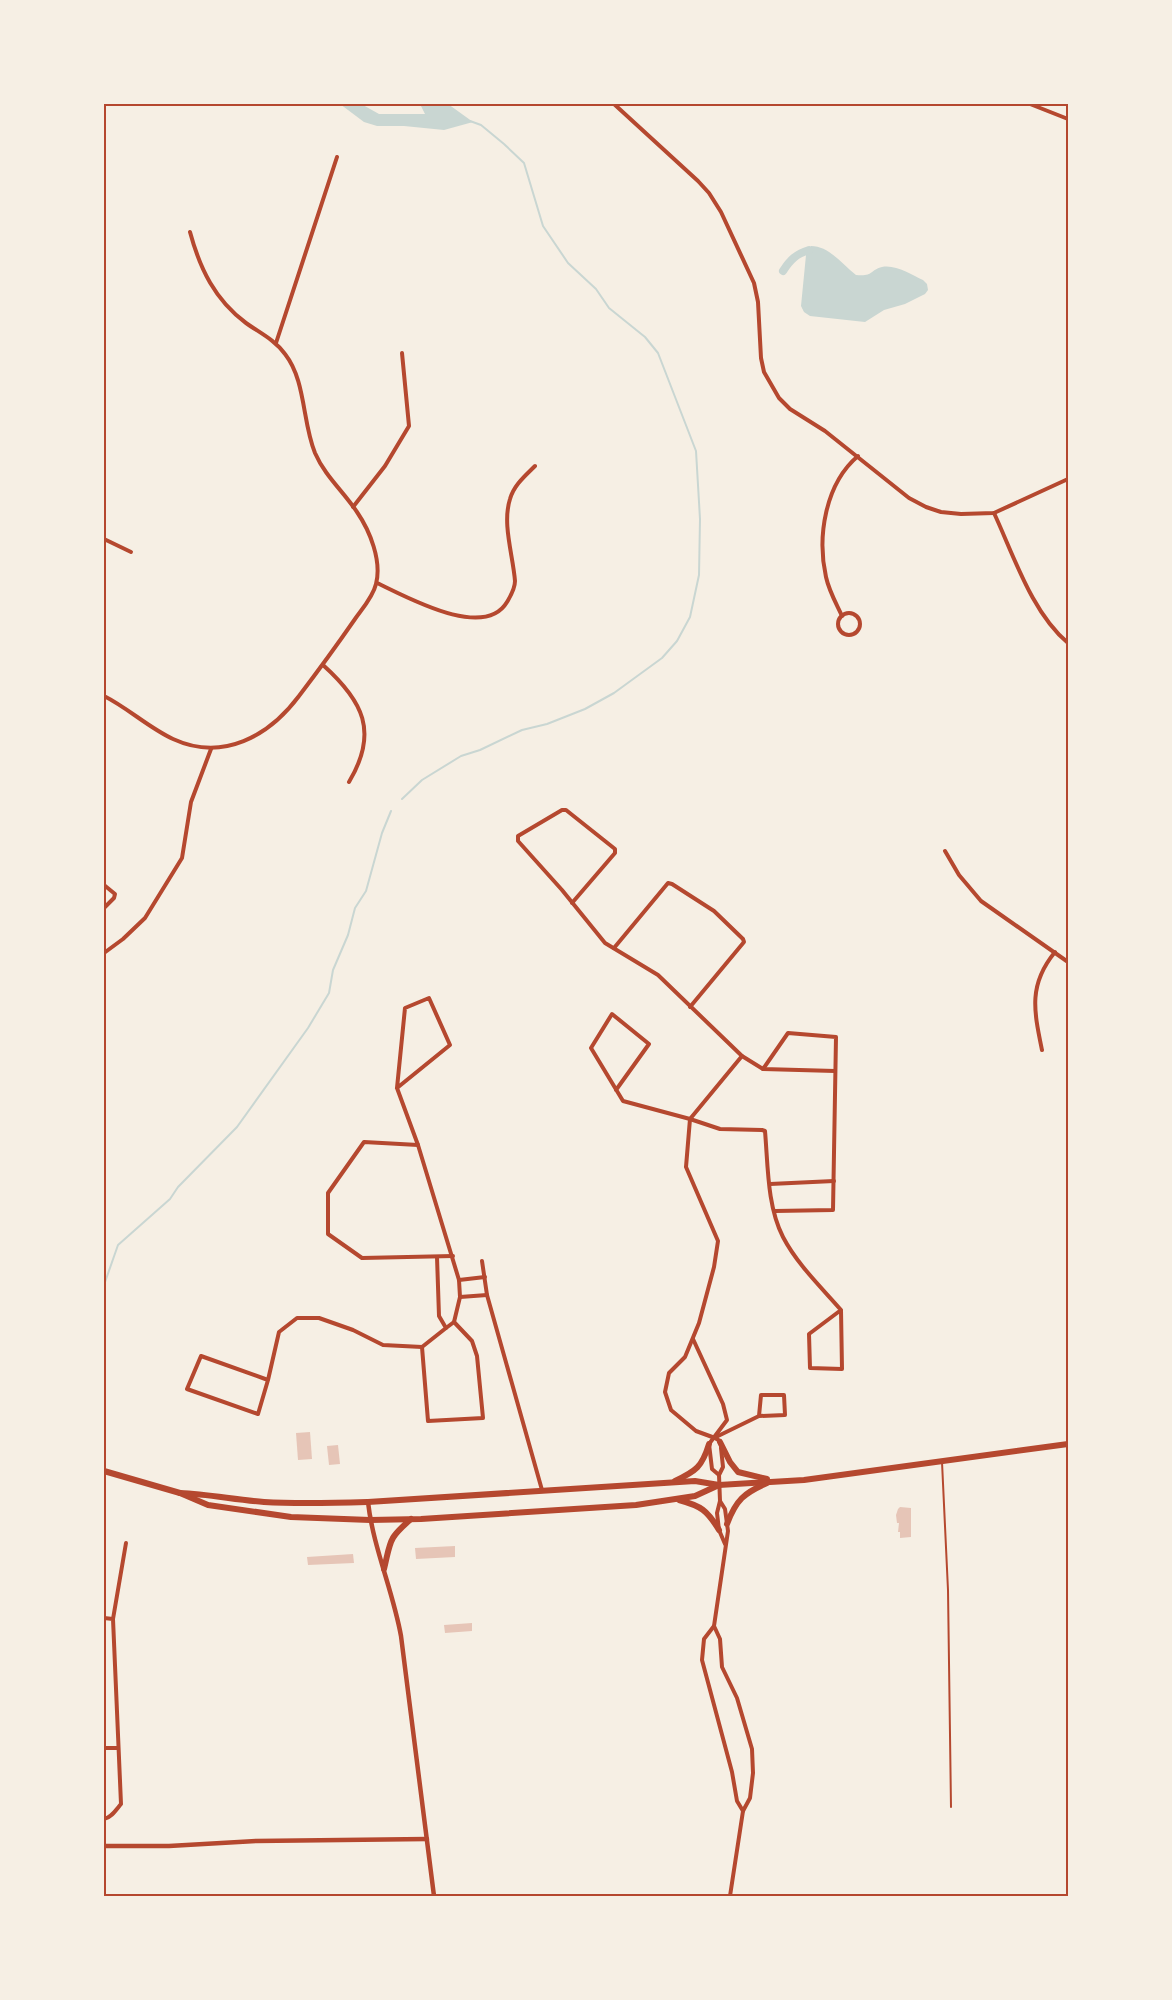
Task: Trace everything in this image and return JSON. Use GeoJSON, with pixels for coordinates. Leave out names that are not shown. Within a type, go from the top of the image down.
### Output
{"type":"FeatureCollection","features":[{"type":"Feature","properties":{"kind":"main road"},"geometry":{"type":"LineString","coordinates":[[718,1440],[738,1472],[773,1481]]}},
{"type":"Feature","properties":{"kind":"main road"},"geometry":{"type":"LineString","coordinates":[[671,1483],[690,1474],[704,1461],[709,1444]]}},
{"type":"Feature","properties":{"kind":"main road"},"geometry":{"type":"LineString","coordinates":[[180,1493],[209,1494],[280,1503],[368,1502],[695,1481],[719,1485],[804,1480],[1068,1444]]}},
{"type":"Feature","properties":{"kind":"main road"},"geometry":{"type":"LineString","coordinates":[[104,1470],[180,1493],[208,1505],[317,1519],[411,1519],[590,1509],[695,1496],[719,1485]]}},
{"type":"Feature","properties":{"kind":"main road"},"geometry":{"type":"LineString","coordinates":[[727,1524],[733,1507],[740,1499],[753,1489],[773,1481]]}},
{"type":"Feature","properties":{"kind":"main road"},"geometry":{"type":"LineString","coordinates":[[675,1499],[696,1504],[705,1509],[719,1530]]}},
{"type":"Feature","properties":{"kind":"main road"},"geometry":{"type":"LineString","coordinates":[[384,1569],[391,1538],[411,1519]]}},
{"type":"Feature","properties":{"kind":"street"},"geometry":{"type":"LineString","coordinates":[[614,104],[709,193],[721,212],[754,283],[758,302],[761,358],[770,385],[790,409],[825,431],[909,498],[941,512],[994,513],[1068,479]]}},
{"type":"Feature","properties":{"kind":"street"},"geometry":{"type":"LineString","coordinates":[[1030,104],[1068,119]]}},
{"type":"Feature","properties":{"kind":"street"},"geometry":{"type":"LineString","coordinates":[[276,343],[338,157]]}},
{"type":"Feature","properties":{"kind":"street"},"geometry":{"type":"LineString","coordinates":[[104,696],[173,739],[211,749],[241,742],[270,728],[288,711],[323,665],[377,583],[376,554],[370,534],[353,507],[329,478],[315,453],[306,426],[300,386],[293,366],[276,343],[238,316],[214,290],[197,257],[190,232]]}},
{"type":"Feature","properties":{"kind":"street"},"geometry":{"type":"LineString","coordinates":[[353,507],[385,466],[409,426],[402,353]]}},
{"type":"Feature","properties":{"kind":"street"},"geometry":{"type":"LineString","coordinates":[[842,616],[852,613],[858,617],[860,623],[856,633],[847,635],[841,632],[838,626],[842,616],[826,576],[823,531],[835,487],[848,464],[858,456]]}},
{"type":"Feature","properties":{"kind":"street"},"geometry":{"type":"LineString","coordinates":[[377,583],[445,614],[481,616],[501,610],[515,584],[507,517],[509,502],[516,485],[535,466]]}},
{"type":"Feature","properties":{"kind":"street"},"geometry":{"type":"LineString","coordinates":[[994,513],[1037,606],[1046,621],[1068,643]]}},
{"type":"Feature","properties":{"kind":"street"},"geometry":{"type":"LineString","coordinates":[[104,539],[131,552]]}},
{"type":"Feature","properties":{"kind":"street"},"geometry":{"type":"LineString","coordinates":[[323,665],[350,691],[358,704],[363,720],[365,737],[363,752],[349,782]]}},
{"type":"Feature","properties":{"kind":"street"},"geometry":{"type":"LineString","coordinates":[[104,953],[145,918],[182,858],[191,802],[211,749]]}},
{"type":"Feature","properties":{"kind":"street"},"geometry":{"type":"LineString","coordinates":[[572,903],[615,853],[615,849],[566,810],[562,810],[518,836],[518,841],[605,944],[658,975],[742,1056],[763,1069],[835,1071]]}},
{"type":"Feature","properties":{"kind":"street"},"geometry":{"type":"LineString","coordinates":[[945,851],[959,874],[981,901],[1068,962]]}},
{"type":"Feature","properties":{"kind":"street"},"geometry":{"type":"LineString","coordinates":[[614,948],[668,883],[714,911],[744,942],[690,1007]]}},
{"type":"Feature","properties":{"kind":"street"},"geometry":{"type":"LineString","coordinates":[[104,885],[114,894],[114,898],[104,908]]}},
{"type":"Feature","properties":{"kind":"street"},"geometry":{"type":"LineString","coordinates":[[1042,1050],[1035,1014],[1035,994],[1042,972],[1055,952]]}},
{"type":"Feature","properties":{"kind":"street"},"geometry":{"type":"LineString","coordinates":[[268,1380],[201,1356],[187,1389],[258,1414],[268,1380],[279,1332],[297,1318],[319,1318],[353,1330],[383,1345],[422,1347],[454,1322],[460,1297],[459,1280],[418,1145],[397,1088],[405,1008],[429,998],[450,1045],[397,1088]]}},
{"type":"Feature","properties":{"kind":"street"},"geometry":{"type":"LineString","coordinates":[[616,1090],[649,1044],[613,1014],[591,1048],[616,1090],[623,1101],[690,1119],[720,1130],[765,1131],[770,1184],[782,1234],[793,1254],[841,1310],[842,1369],[810,1368],[809,1335],[841,1310]]}},
{"type":"Feature","properties":{"kind":"street"},"geometry":{"type":"LineString","coordinates":[[763,1069],[788,1033],[835,1037],[832,1210],[775,1211]]}},
{"type":"Feature","properties":{"kind":"street"},"geometry":{"type":"LineString","coordinates":[[718,1440],[696,1431],[671,1410],[665,1392],[669,1373],[685,1357],[693,1338],[714,1267],[718,1240],[686,1167],[690,1119],[742,1056]]}},
{"type":"Feature","properties":{"kind":"street"},"geometry":{"type":"LineString","coordinates":[[418,1145],[364,1143],[328,1193],[328,1234],[362,1258],[453,1256]]}},
{"type":"Feature","properties":{"kind":"street"},"geometry":{"type":"LineString","coordinates":[[770,1184],[834,1182]]}},
{"type":"Feature","properties":{"kind":"street"},"geometry":{"type":"LineString","coordinates":[[437,1257],[439,1316],[446,1328]]}},
{"type":"Feature","properties":{"kind":"street"},"geometry":{"type":"LineString","coordinates":[[482,1261],[487,1295],[542,1491]]}},
{"type":"Feature","properties":{"kind":"street"},"geometry":{"type":"LineString","coordinates":[[459,1280],[484,1277]]}},
{"type":"Feature","properties":{"kind":"street"},"geometry":{"type":"LineString","coordinates":[[460,1297],[487,1295]]}},
{"type":"Feature","properties":{"kind":"street"},"geometry":{"type":"LineString","coordinates":[[422,1347],[428,1421],[483,1418],[477,1356],[472,1341],[454,1322]]}},
{"type":"Feature","properties":{"kind":"street"},"geometry":{"type":"LineString","coordinates":[[693,1338],[728,1420],[718,1440],[723,1467],[719,1475],[720,1501],[717,1513],[719,1530],[725,1544]]}},
{"type":"Feature","properties":{"kind":"street"},"geometry":{"type":"LineString","coordinates":[[719,1475],[712,1469],[709,1444],[759,1416],[785,1415],[784,1395],[761,1395],[759,1416]]}},
{"type":"Feature","properties":{"kind":"street"},"geometry":{"type":"LineString","coordinates":[[720,1501],[725,1509],[728,1531],[714,1626],[704,1639],[702,1660],[732,1772],[737,1801],[743,1811]]}},
{"type":"Feature","properties":{"kind":"street"},"geometry":{"type":"LineString","coordinates":[[368,1502],[370,1520],[396,1607],[401,1636],[434,1896]]}},
{"type":"Feature","properties":{"kind":"street"},"geometry":{"type":"LineString","coordinates":[[104,1819],[114,1813],[121,1804],[113,1618],[126,1543]]}},
{"type":"Feature","properties":{"kind":"street"},"geometry":{"type":"LineString","coordinates":[[104,1618],[113,1618]]}},
{"type":"Feature","properties":{"kind":"street"},"geometry":{"type":"LineString","coordinates":[[714,1626],[720,1639],[722,1667],[737,1698],[752,1749],[753,1773],[750,1798],[743,1811],[730,1896]]}},
{"type":"Feature","properties":{"kind":"street"},"geometry":{"type":"LineString","coordinates":[[104,1748],[118,1748]]}},
{"type":"Feature","properties":{"kind":"street"},"geometry":{"type":"LineString","coordinates":[[104,1846],[169,1846],[259,1840],[427,1839]]}},
{"type":"Feature","properties":{"kind":"lane"},"geometry":{"type":"LineString","coordinates":[[942,1461],[948,1590],[951,1807]]}},
{"type":"Feature","properties":{"kind":"shaded area"},"geometry":{"type":"Polygon","coordinates":[[[340,104],[364,104],[379,114],[425,114],[420,104],[448,104],[473,122],[444,130],[377,126],[364,122],[340,104]]]}},
{"type":"Feature","properties":{"kind":"shaded area"},"geometry":{"type":"Polygon","coordinates":[[[811,246],[829,252],[856,275],[869,274],[882,267],[892,267],[923,280],[928,290],[925,294],[905,304],[884,310],[865,322],[810,316],[801,306],[806,255],[811,246]]]}},
{"type":"Feature","properties":{"kind":"building"},"geometry":{"type":"Polygon","coordinates":[[[310,1432],[312,1459],[298,1460],[296,1433],[310,1432]]]}},
{"type":"Feature","properties":{"kind":"building"},"geometry":{"type":"Polygon","coordinates":[[[338,1445],[340,1464],[329,1465],[327,1446],[338,1445]]]}},
{"type":"Feature","properties":{"kind":"building"},"geometry":{"type":"Polygon","coordinates":[[[900,1507],[911,1508],[911,1537],[900,1538],[896,1515],[900,1507]]]}},
{"type":"Feature","properties":{"kind":"building"},"geometry":{"type":"Polygon","coordinates":[[[455,1546],[455,1557],[416,1559],[415,1548],[455,1546]]]}},
{"type":"Feature","properties":{"kind":"building"},"geometry":{"type":"Polygon","coordinates":[[[353,1554],[354,1563],[308,1565],[307,1557],[353,1554]]]}},
{"type":"Feature","properties":{"kind":"building"},"geometry":{"type":"Polygon","coordinates":[[[472,1623],[472,1631],[445,1633],[444,1625],[472,1623]]]}},
{"type":"Feature","properties":{"kind":"waterway"},"geometry":{"type":"LineString","coordinates":[[402,799],[422,780],[461,756],[480,750],[522,730],[547,724],[585,709],[614,693],[662,658],[677,641],[690,617],[699,575],[700,519],[696,451],[658,353],[645,337],[609,308],[596,289],[568,263],[543,226],[524,163],[481,125],[470,121]]}},
{"type":"Feature","properties":{"kind":"waterway"},"geometry":{"type":"LineString","coordinates":[[783,271],[800,253],[809,250]]}},
{"type":"Feature","properties":{"kind":"waterway"},"geometry":{"type":"LineString","coordinates":[[104,1285],[118,1245],[170,1199],[178,1187],[237,1127],[308,1028],[329,993],[333,970],[348,935],[355,908],[366,891],[382,833],[391,811]]}}]}
